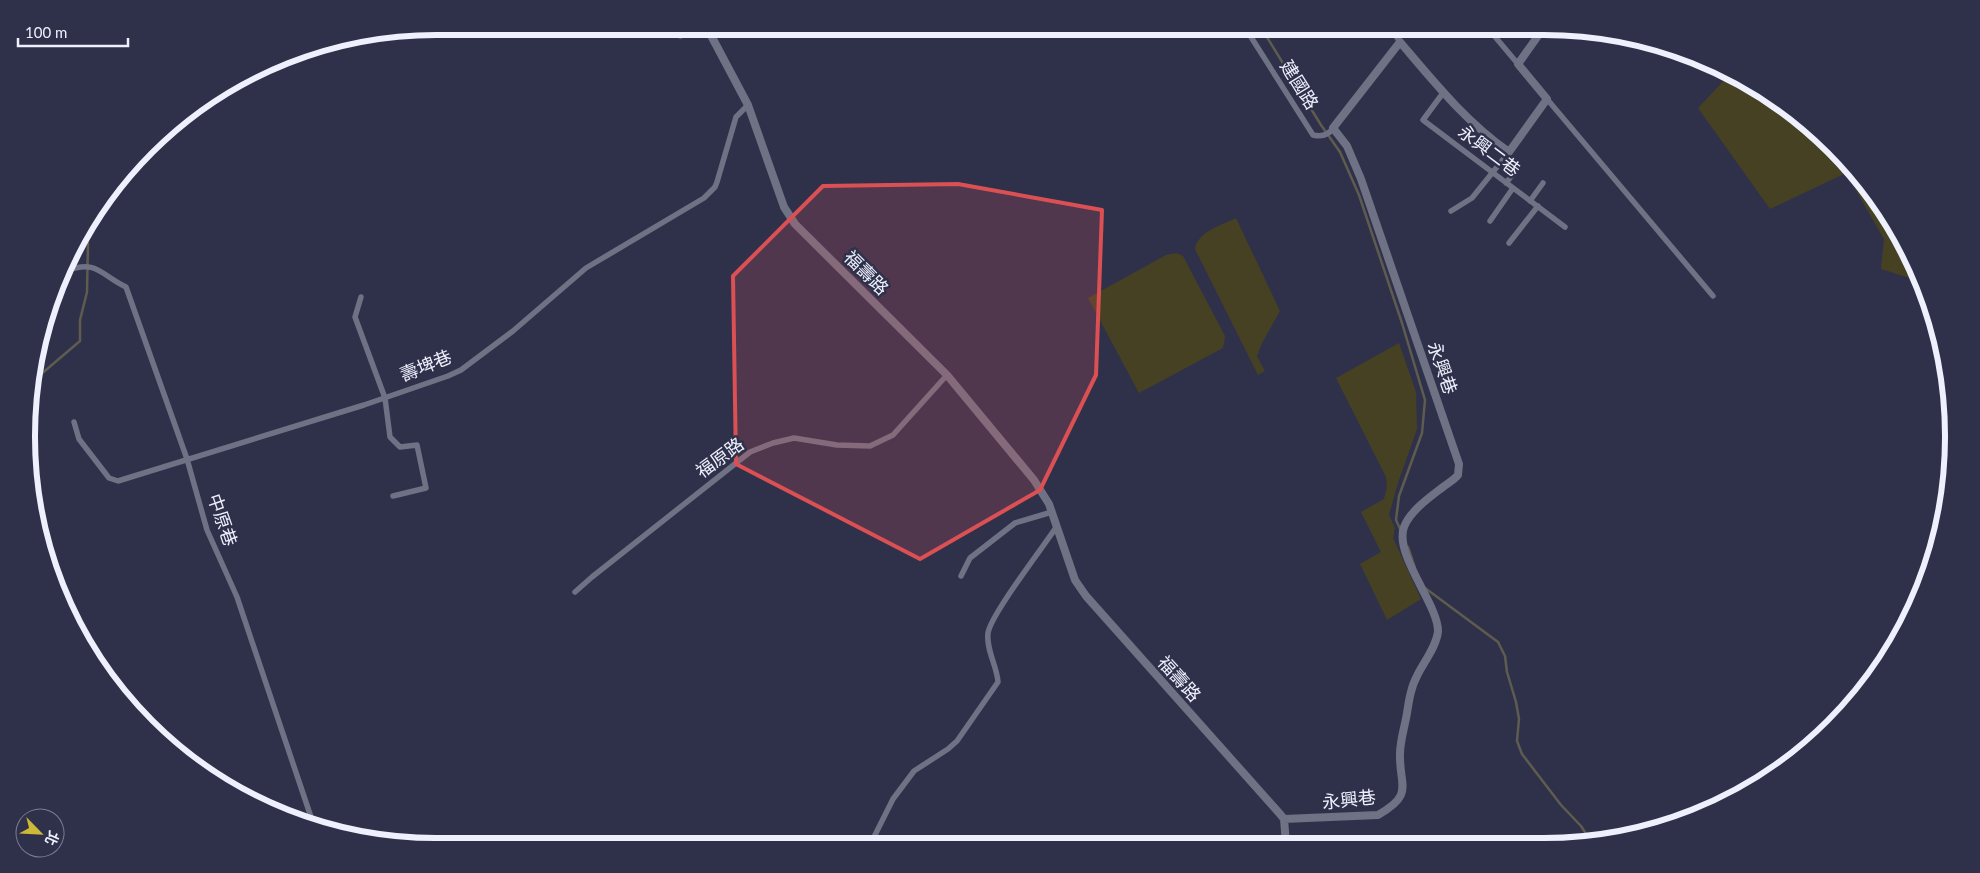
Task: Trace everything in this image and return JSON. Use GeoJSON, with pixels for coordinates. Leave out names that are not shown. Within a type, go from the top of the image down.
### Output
{"type":"FeatureCollection","features":[{"type":"Feature","properties":{"kind":"street","name":"福壽路"},"geometry":{"type":"LineString","coordinates":[[711,35],[748,105],[784,208],[795,224],[947,375],[1034,480],[1052,512],[1075,580],[1086,596],[1284,819]]}},
{"type":"Feature","properties":{"kind":"street","name":"建國路"},"geometry":{"type":"LineString","coordinates":[[1250,35],[1313,135],[1329,132]]}},
{"type":"Feature","properties":{"kind":"street"},"geometry":{"type":"LineString","coordinates":[[1395,35],[1443,93],[1485,135],[1509,152]]}},
{"type":"Feature","properties":{"kind":"street"},"geometry":{"type":"LineString","coordinates":[[1494,35],[1712,296]]}},
{"type":"Feature","properties":{"kind":"street"},"geometry":{"type":"LineString","coordinates":[[1518,64],[1539,35]]}},
{"type":"Feature","properties":{"kind":"street"},"geometry":{"type":"LineString","coordinates":[[1329,132],[1400,42]]}},
{"type":"Feature","properties":{"kind":"street","name":"永興二巷"},"geometry":{"type":"LineString","coordinates":[[1443,93],[1422,120],[1565,227]]}},
{"type":"Feature","properties":{"kind":"street"},"geometry":{"type":"LineString","coordinates":[[1451,211],[1472,198],[1509,152],[1547,99]]}},
{"type":"Feature","properties":{"kind":"street","name":"壽埤巷"},"geometry":{"type":"LineString","coordinates":[[74,422],[79,439],[109,478],[118,481],[385,398],[461,370],[513,331],[586,268],[704,198],[715,187],[717,182],[736,117],[748,105]]}},
{"type":"Feature","properties":{"kind":"street","name":"永興巷"},"geometry":{"type":"LineString","coordinates":[[1284,819],[1378,815],[1390,809],[1403,790],[1404,780],[1400,752],[1410,695],[1414,682],[1438,632],[1430,606],[1404,548],[1402,536],[1404,526],[1416,509],[1458,475],[1459,464],[1361,178],[1347,146],[1329,132]]}},
{"type":"Feature","properties":{"kind":"street"},"geometry":{"type":"LineString","coordinates":[[1506,183],[1517,169]]}},
{"type":"Feature","properties":{"kind":"street"},"geometry":{"type":"LineString","coordinates":[[1530,201],[1543,183]]}},
{"type":"Feature","properties":{"kind":"street"},"geometry":{"type":"LineString","coordinates":[[1490,220],[1513,188]]}},
{"type":"Feature","properties":{"kind":"street"},"geometry":{"type":"LineString","coordinates":[[1509,243],[1538,206]]}},
{"type":"Feature","properties":{"kind":"street","name":"中原巷"},"geometry":{"type":"LineString","coordinates":[[72,269],[80,266],[90,266],[126,287],[187,459],[207,530],[237,597],[311,818]]}},
{"type":"Feature","properties":{"kind":"street"},"geometry":{"type":"LineString","coordinates":[[361,297],[355,317],[385,398],[390,437],[400,447],[416,445],[426,488],[393,496]]}},
{"type":"Feature","properties":{"kind":"street","name":"福原路"},"geometry":{"type":"LineString","coordinates":[[575,592],[750,452],[773,443],[794,438],[837,445],[870,446],[893,435],[947,375]]}},
{"type":"Feature","properties":{"kind":"street"},"geometry":{"type":"LineString","coordinates":[[961,576],[970,558],[1015,523],[1052,512]]}},
{"type":"Feature","properties":{"kind":"street"},"geometry":{"type":"LineString","coordinates":[[874,838],[893,799],[914,771],[948,750],[957,741],[998,682],[988,642],[988,631],[999,611],[1057,526]]}},
{"type":"Feature","properties":{"kind":"street"},"geometry":{"type":"LineString","coordinates":[[1284,819],[1286,838]]}},
{"type":"Feature","properties":{"kind":"highlighted area"},"geometry":{"type":"Polygon","coordinates":[[[958,184],[1102,210],[1096,375],[1040,490],[920,559],[736,464],[733,276],[823,186],[958,184]]]}},
{"type":"Feature","properties":{"kind":"shaded area"},"geometry":{"type":"Polygon","coordinates":[[[1726,79],[1788,118],[1827,153],[1846,173],[1770,209],[1698,108],[1726,79]]]}},
{"type":"Feature","properties":{"kind":"shaded area"},"geometry":{"type":"Polygon","coordinates":[[[1846,174],[1877,213],[1904,259],[1912,279],[1881,269],[1884,239],[1846,174]]]}},
{"type":"Feature","properties":{"kind":"shaded area"},"geometry":{"type":"Polygon","coordinates":[[[1236,218],[1280,311],[1257,356],[1265,371],[1258,375],[1195,249],[1200,238],[1205,234],[1217,226],[1236,218]]]}},
{"type":"Feature","properties":{"kind":"shaded area"},"geometry":{"type":"Polygon","coordinates":[[[1176,253],[1183,256],[1225,336],[1223,348],[1139,393],[1088,298],[1166,255],[1176,253]]]}},
{"type":"Feature","properties":{"kind":"shaded area"},"geometry":{"type":"Polygon","coordinates":[[[1399,343],[1416,392],[1417,429],[1389,515],[1395,528],[1393,538],[1421,599],[1387,620],[1360,564],[1381,552],[1361,512],[1384,499],[1387,486],[1386,477],[1336,378],[1399,343]]]}},
{"type":"Feature","properties":{"kind":"waterway"},"geometry":{"type":"LineString","coordinates":[[674,35],[681,38]]}},
{"type":"Feature","properties":{"kind":"waterway"},"geometry":{"type":"LineString","coordinates":[[1266,35],[1321,125],[1340,152],[1359,195],[1402,323],[1425,400],[1422,433],[1399,496],[1396,520],[1401,531]]}},
{"type":"Feature","properties":{"kind":"waterway"},"geometry":{"type":"LineString","coordinates":[[40,375],[80,341],[80,320],[87,292],[87,239]]}},
{"type":"Feature","properties":{"kind":"waterway"},"geometry":{"type":"LineString","coordinates":[[1408,547],[1415,568]]}},
{"type":"Feature","properties":{"kind":"waterway"},"geometry":{"type":"LineString","coordinates":[[1425,588],[1498,642],[1505,656],[1507,672],[1516,702],[1519,719],[1517,741],[1522,754],[1587,836]]}}]}
